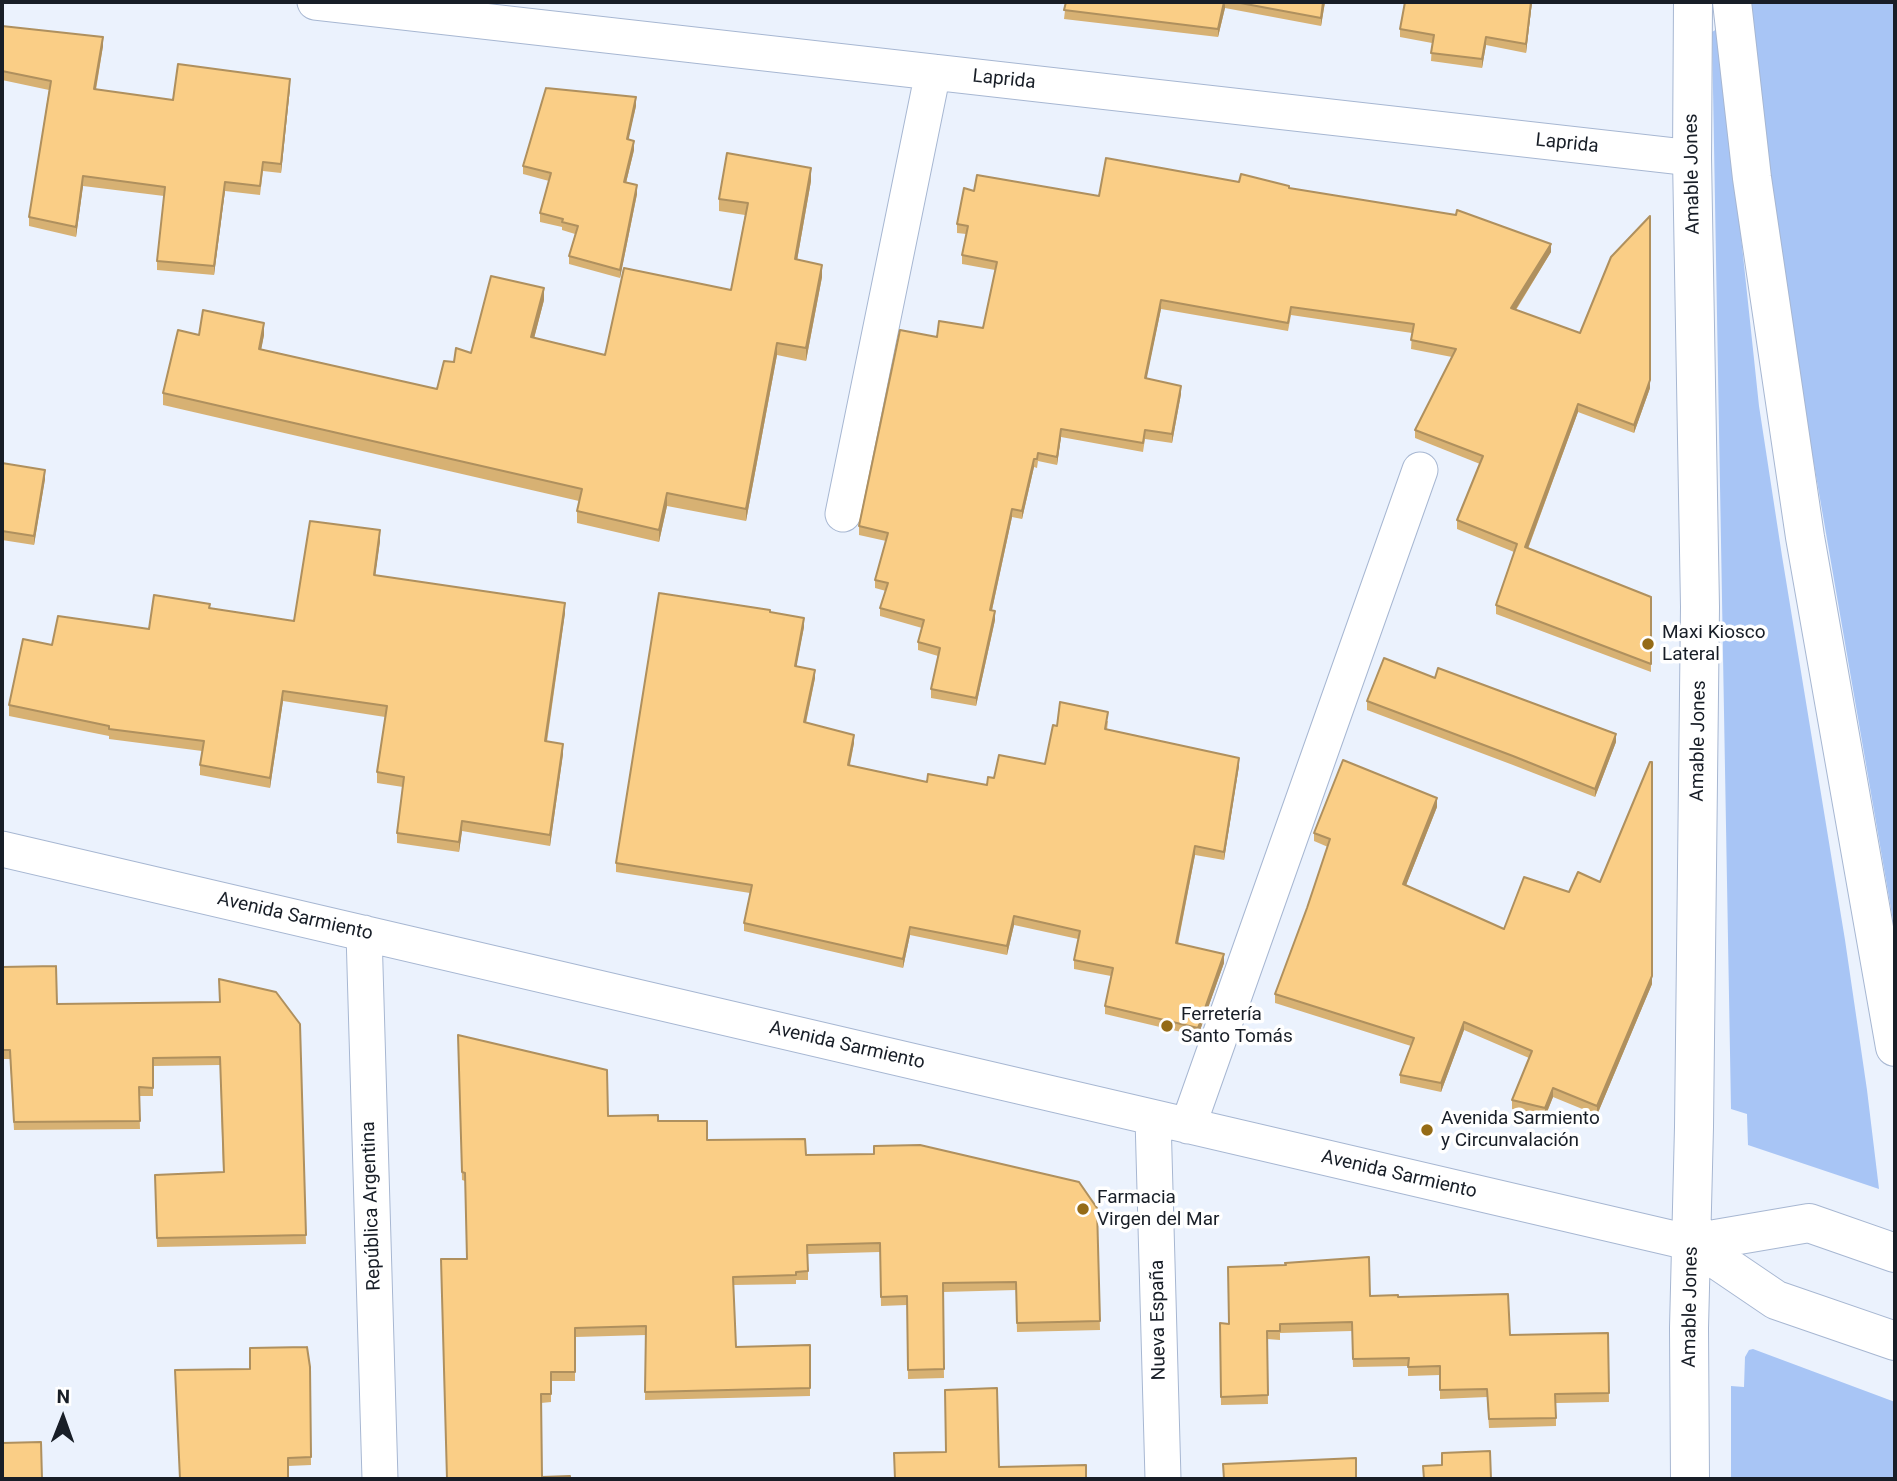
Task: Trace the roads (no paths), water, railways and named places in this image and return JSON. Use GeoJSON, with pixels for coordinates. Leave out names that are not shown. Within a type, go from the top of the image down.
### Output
{"type":"FeatureCollection","features":[{"type":"Feature","properties":{"kind":"main road","name":"Amable Jones"},"geometry":{"type":"LineString","coordinates":[[1690,1479],[1689,1328],[1700,607],[1692,158],[1693,2]]}},
{"type":"Feature","properties":{"kind":"main road"},"geometry":{"type":"LineString","coordinates":[[1732,2],[1752,178],[1805,537],[1895,1047]]}},
{"type":"Feature","properties":{"kind":"main road","name":"Avenida Sarmiento"},"geometry":{"type":"LineString","coordinates":[[1692,1243],[1809,1223],[1895,1253]]}},
{"type":"Feature","properties":{"kind":"main road","name":"Avenida Sarmiento"},"geometry":{"type":"LineString","coordinates":[[1692,1243],[1776,1300],[1895,1341]]}},
{"type":"Feature","properties":{"kind":"street","name":"Laprida"},"geometry":{"type":"LineString","coordinates":[[315,2],[1692,158]]}},
{"type":"Feature","properties":{"kind":"street"},"geometry":{"type":"LineString","coordinates":[[843,514],[933,72]]}},
{"type":"Feature","properties":{"kind":"street"},"geometry":{"type":"LineString","coordinates":[[1188,1126],[1420,470]]}},
{"type":"Feature","properties":{"kind":"street","name":"Avenida Sarmiento"},"geometry":{"type":"LineString","coordinates":[[2,849],[1692,1243]]}},
{"type":"Feature","properties":{"kind":"street","name":"República Argentina"},"geometry":{"type":"LineString","coordinates":[[364,933],[380,1479]]}},
{"type":"Feature","properties":{"kind":"street","name":"Nueva España"},"geometry":{"type":"LineString","coordinates":[[1153,1118],[1163,1479]]}},
{"type":"Feature","properties":{"kind":"place","name":"Maxi Kiosco Lateral"},"geometry":{"type":"Point","coordinates":[1648,644]}},
{"type":"Feature","properties":{"kind":"place","name":"Ferretería Santo Tomás"},"geometry":{"type":"Point","coordinates":[1167,1026]}},
{"type":"Feature","properties":{"kind":"place","name":"Avenida Sarmiento y Circunvalación"},"geometry":{"type":"Point","coordinates":[1427,1130]}},
{"type":"Feature","properties":{"kind":"place","name":"Farmacia Virgen del Mar"},"geometry":{"type":"Point","coordinates":[1083,1209]}}]}
